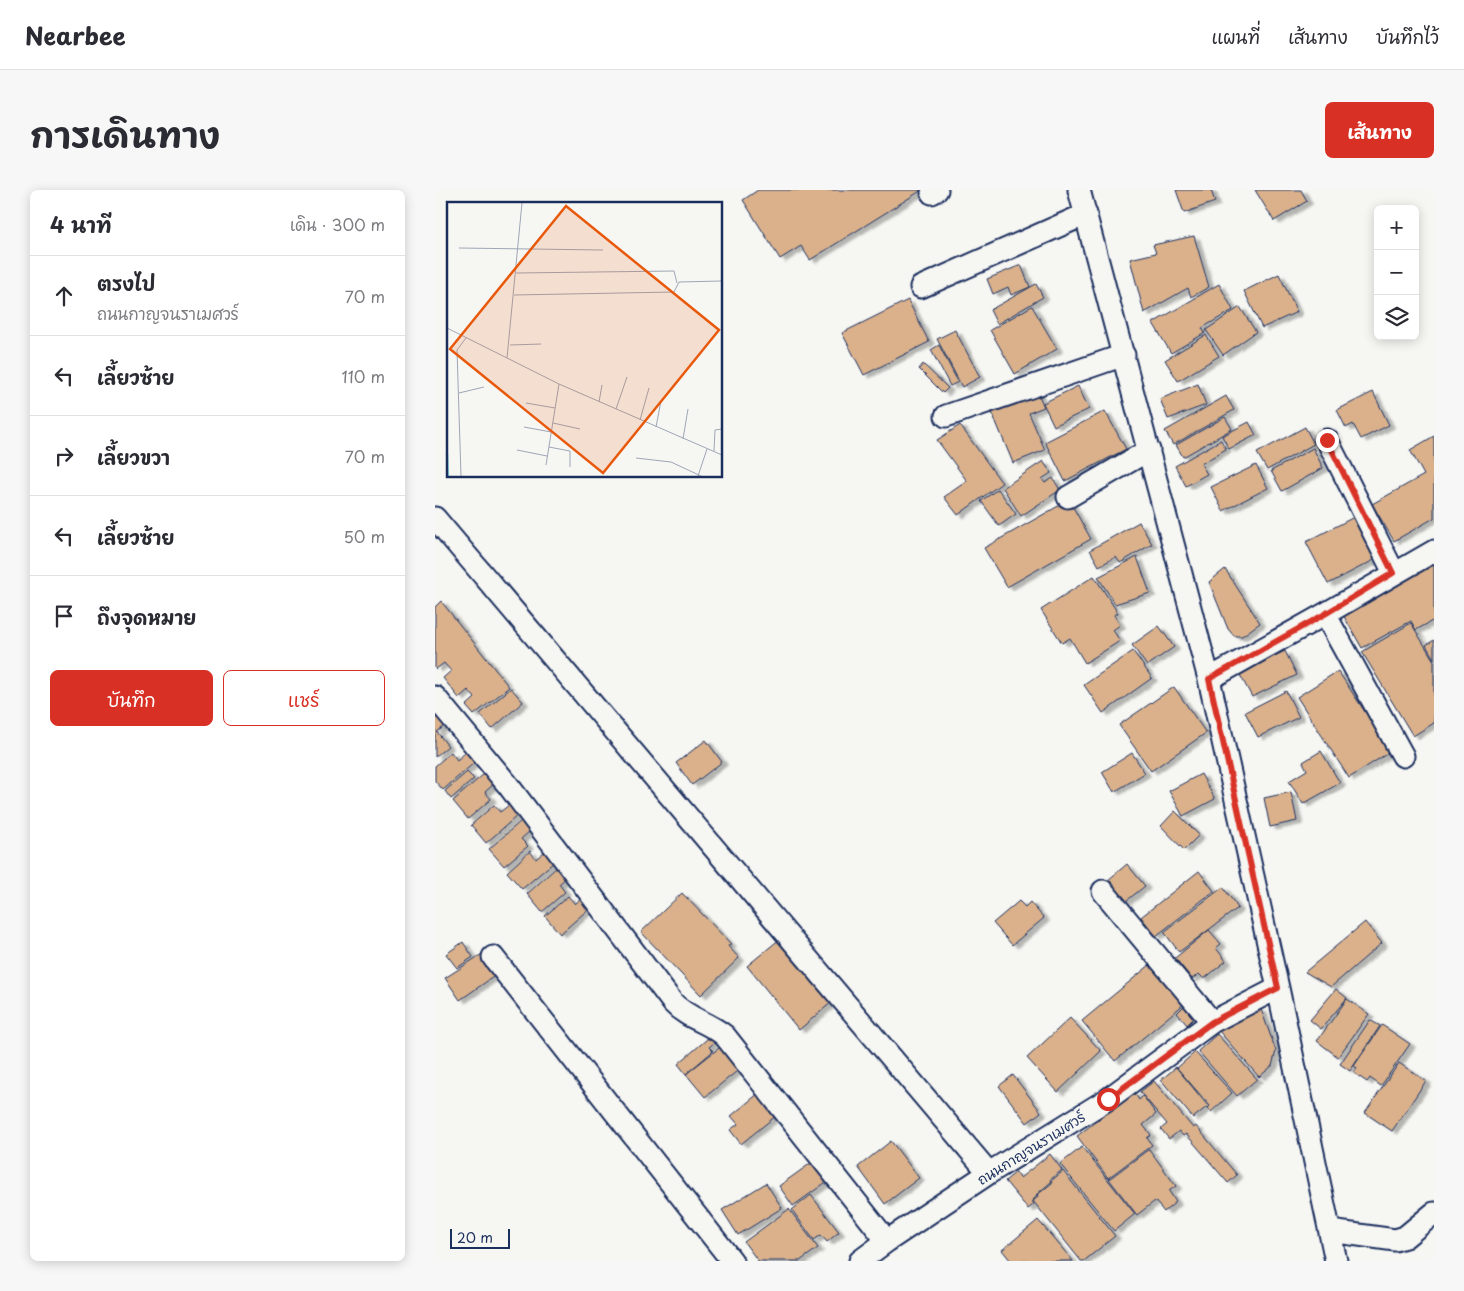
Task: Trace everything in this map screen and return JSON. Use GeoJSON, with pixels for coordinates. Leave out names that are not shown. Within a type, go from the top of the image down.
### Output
{"type":"FeatureCollection","features":[{"type":"Feature","properties":{"kind":"street"},"geometry":{"type":"LineString","coordinates":[[1079,190],[1209,679],[1337,1261]]}},
{"type":"Feature","properties":{"kind":"street"},"geometry":{"type":"LineString","coordinates":[[921,287],[1086,214]]}},
{"type":"Feature","properties":{"kind":"street"},"geometry":{"type":"LineString","coordinates":[[946,416],[1124,355]]}},
{"type":"Feature","properties":{"kind":"street"},"geometry":{"type":"LineString","coordinates":[[1327,440],[1393,573]]}},
{"type":"Feature","properties":{"kind":"street"},"geometry":{"type":"LineString","coordinates":[[1068,497],[1149,450]]}},
{"type":"Feature","properties":{"kind":"street"},"geometry":{"type":"LineString","coordinates":[[435,518],[989,1173]]}},
{"type":"Feature","properties":{"kind":"street"},"geometry":{"type":"LineString","coordinates":[[1209,679],[1434,551]]}},
{"type":"Feature","properties":{"kind":"street"},"geometry":{"type":"LineString","coordinates":[[1325,614],[1403,756]]}},
{"type":"Feature","properties":{"kind":"street"},"geometry":{"type":"LineString","coordinates":[[435,697],[514,793],[673,1003],[682,1012],[712,1026],[725,1036],[887,1241]]}},
{"type":"Feature","properties":{"kind":"street"},"geometry":{"type":"LineString","coordinates":[[1103,891],[1212,1022]]}},
{"type":"Feature","properties":{"kind":"street"},"geometry":{"type":"LineString","coordinates":[[493,957],[732,1261]]}},
{"type":"Feature","properties":{"kind":"street","name":"ถนนกาญจนราเมศวร์"},"geometry":{"type":"LineString","coordinates":[[860,1261],[989,1173],[1108,1099],[1212,1022],[1278,988]]}},
{"type":"Feature","properties":{"kind":"street"},"geometry":{"type":"LineString","coordinates":[[1330,1231],[1395,1240],[1405,1237],[1434,1213]]}},
{"type":"Feature","properties":{"kind":"building"},"geometry":{"type":"Polygon","coordinates":[[[758,190],[922,190],[810,260],[801,246],[780,259],[743,200],[758,190]]]}},
{"type":"Feature","properties":{"kind":"building"},"geometry":{"type":"Polygon","coordinates":[[[1176,190],[1211,190],[1215,202],[1184,213],[1176,190]]]}},
{"type":"Feature","properties":{"kind":"building"},"geometry":{"type":"Polygon","coordinates":[[[1255,190],[1301,190],[1307,201],[1274,221],[1255,190]]]}},
{"type":"Feature","properties":{"kind":"building"},"geometry":{"type":"Polygon","coordinates":[[[1194,236],[1209,287],[1191,297],[1188,288],[1144,313],[1130,259],[1156,253],[1153,245],[1194,236]]]}},
{"type":"Feature","properties":{"kind":"building"},"geometry":{"type":"Polygon","coordinates":[[[1021,265],[1030,287],[1011,295],[1008,287],[993,294],[987,279],[1021,265]]]}},
{"type":"Feature","properties":{"kind":"building"},"geometry":{"type":"Polygon","coordinates":[[[1279,274],[1297,312],[1262,328],[1244,291],[1279,274]]]}},
{"type":"Feature","properties":{"kind":"building"},"geometry":{"type":"Polygon","coordinates":[[[1036,284],[1043,297],[997,324],[990,310],[1036,284]]]}},
{"type":"Feature","properties":{"kind":"building"},"geometry":{"type":"Polygon","coordinates":[[[1219,284],[1233,310],[1202,328],[1205,333],[1171,353],[1153,323],[1219,284]]]}},
{"type":"Feature","properties":{"kind":"building"},"geometry":{"type":"Polygon","coordinates":[[[908,300],[929,342],[864,375],[842,333],[908,300]]]}},
{"type":"Feature","properties":{"kind":"building"},"geometry":{"type":"Polygon","coordinates":[[[1032,306],[1057,349],[1015,374],[990,330],[1032,306]]]}},
{"type":"Feature","properties":{"kind":"building"},"geometry":{"type":"Polygon","coordinates":[[[1240,307],[1256,332],[1223,355],[1206,330],[1240,307]]]}},
{"type":"Feature","properties":{"kind":"building"},"geometry":{"type":"Polygon","coordinates":[[[955,330],[980,377],[962,387],[937,339],[955,330]]]}},
{"type":"Feature","properties":{"kind":"building"},"geometry":{"type":"Polygon","coordinates":[[[1206,335],[1219,356],[1178,381],[1165,360],[1206,335]]]}},
{"type":"Feature","properties":{"kind":"building"},"geometry":{"type":"Polygon","coordinates":[[[939,345],[958,382],[950,386],[931,350],[939,345]]]}},
{"type":"Feature","properties":{"kind":"building"},"geometry":{"type":"Polygon","coordinates":[[[923,364],[948,388],[943,393],[919,369],[923,364]]]}},
{"type":"Feature","properties":{"kind":"building"},"geometry":{"type":"Polygon","coordinates":[[[1198,384],[1206,405],[1168,419],[1160,399],[1198,384]]]}},
{"type":"Feature","properties":{"kind":"building"},"geometry":{"type":"Polygon","coordinates":[[[1078,386],[1089,409],[1054,426],[1043,403],[1078,386]]]}},
{"type":"Feature","properties":{"kind":"building"},"geometry":{"type":"Polygon","coordinates":[[[1037,391],[1044,407],[1029,413],[1045,450],[1013,463],[991,410],[1037,391]]]}},
{"type":"Feature","properties":{"kind":"building"},"geometry":{"type":"Polygon","coordinates":[[[1373,392],[1389,425],[1361,439],[1353,424],[1346,428],[1337,410],[1373,392]]]}},
{"type":"Feature","properties":{"kind":"building"},"geometry":{"type":"Polygon","coordinates":[[[1226,396],[1234,410],[1173,445],[1165,431],[1226,396]]]}},
{"type":"Feature","properties":{"kind":"building"},"geometry":{"type":"Polygon","coordinates":[[[1105,411],[1126,449],[1065,481],[1045,442],[1105,411]]]}},
{"type":"Feature","properties":{"kind":"building"},"geometry":{"type":"Polygon","coordinates":[[[1225,417],[1232,429],[1183,457],[1176,445],[1225,417]]]}},
{"type":"Feature","properties":{"kind":"building"},"geometry":{"type":"Polygon","coordinates":[[[1249,422],[1256,435],[1229,449],[1222,436],[1249,422]]]}},
{"type":"Feature","properties":{"kind":"building"},"geometry":{"type":"Polygon","coordinates":[[[960,425],[1002,483],[958,515],[944,497],[967,481],[937,440],[960,425]]]}},
{"type":"Feature","properties":{"kind":"building"},"geometry":{"type":"Polygon","coordinates":[[[1305,427],[1314,444],[1267,470],[1257,453],[1305,427]]]}},
{"type":"Feature","properties":{"kind":"building"},"geometry":{"type":"Polygon","coordinates":[[[1434,436],[1434,518],[1394,541],[1372,504],[1424,475],[1410,450],[1434,436]]]}},
{"type":"Feature","properties":{"kind":"building"},"geometry":{"type":"Polygon","coordinates":[[[1221,440],[1226,449],[1201,464],[1207,474],[1186,486],[1175,466],[1221,440]]]}},
{"type":"Feature","properties":{"kind":"building"},"geometry":{"type":"Polygon","coordinates":[[[1313,448],[1323,468],[1282,491],[1271,471],[1313,448]]]}},
{"type":"Feature","properties":{"kind":"building"},"geometry":{"type":"Polygon","coordinates":[[[1043,461],[1051,473],[1042,479],[1045,483],[1053,478],[1060,490],[1021,516],[1003,488],[1043,461]]]}},
{"type":"Feature","properties":{"kind":"building"},"geometry":{"type":"Polygon","coordinates":[[[1256,465],[1268,488],[1223,511],[1211,487],[1256,465]]]}},
{"type":"Feature","properties":{"kind":"building"},"geometry":{"type":"Polygon","coordinates":[[[998,489],[1016,514],[999,526],[981,501],[998,489]]]}},
{"type":"Feature","properties":{"kind":"building"},"geometry":{"type":"Polygon","coordinates":[[[1069,500],[1091,539],[1007,587],[984,548],[1069,500]]]}},
{"type":"Feature","properties":{"kind":"building"},"geometry":{"type":"Polygon","coordinates":[[[1354,517],[1376,559],[1328,584],[1306,542],[1354,517]]]}},
{"type":"Feature","properties":{"kind":"building"},"geometry":{"type":"Polygon","coordinates":[[[1139,522],[1152,544],[1120,563],[1116,557],[1099,566],[1090,550],[1139,522]]]}},
{"type":"Feature","properties":{"kind":"building"},"geometry":{"type":"Polygon","coordinates":[[[1137,557],[1150,593],[1115,604],[1098,577],[1137,557]]]}},
{"type":"Feature","properties":{"kind":"building"},"geometry":{"type":"Polygon","coordinates":[[[1434,561],[1434,620],[1416,630],[1411,621],[1362,648],[1342,613],[1434,561]]]}},
{"type":"Feature","properties":{"kind":"building"},"geometry":{"type":"Polygon","coordinates":[[[1225,569],[1260,623],[1242,636],[1234,636],[1228,629],[1209,582],[1225,569]]]}},
{"type":"Feature","properties":{"kind":"building"},"geometry":{"type":"Polygon","coordinates":[[[1094,576],[1118,613],[1114,615],[1120,625],[1113,630],[1120,641],[1085,663],[1070,638],[1062,643],[1041,610],[1094,576]]]}},
{"type":"Feature","properties":{"kind":"building"},"geometry":{"type":"Polygon","coordinates":[[[441,601],[509,687],[474,715],[466,706],[475,698],[468,690],[459,698],[443,678],[451,671],[444,663],[435,668],[435,607],[441,601]]]}},
{"type":"Feature","properties":{"kind":"building"},"geometry":{"type":"Polygon","coordinates":[[[1411,623],[1434,661],[1434,723],[1413,736],[1362,652],[1411,623]]]}},
{"type":"Feature","properties":{"kind":"building"},"geometry":{"type":"Polygon","coordinates":[[[1159,626],[1174,647],[1147,666],[1132,645],[1159,626]]]}},
{"type":"Feature","properties":{"kind":"building"},"geometry":{"type":"Polygon","coordinates":[[[1434,640],[1434,659],[1426,645],[1434,640]]]}},
{"type":"Feature","properties":{"kind":"building"},"geometry":{"type":"Polygon","coordinates":[[[1133,651],[1152,678],[1103,713],[1084,685],[1133,651]]]}},
{"type":"Feature","properties":{"kind":"building"},"geometry":{"type":"Polygon","coordinates":[[[1285,651],[1297,675],[1252,697],[1239,673],[1285,651]]]}},
{"type":"Feature","properties":{"kind":"building"},"geometry":{"type":"Polygon","coordinates":[[[1338,671],[1391,751],[1349,778],[1297,697],[1338,671]]]}},
{"type":"Feature","properties":{"kind":"building"},"geometry":{"type":"Polygon","coordinates":[[[1174,687],[1206,733],[1151,771],[1119,725],[1174,687]]]}},
{"type":"Feature","properties":{"kind":"building"},"geometry":{"type":"Polygon","coordinates":[[[511,688],[523,702],[492,729],[480,714],[511,688]]]}},
{"type":"Feature","properties":{"kind":"building"},"geometry":{"type":"Polygon","coordinates":[[[1286,691],[1299,717],[1258,737],[1245,712],[1286,691]]]}},
{"type":"Feature","properties":{"kind":"building"},"geometry":{"type":"Polygon","coordinates":[[[435,713],[446,725],[437,732],[448,746],[435,757],[435,713]]]}},
{"type":"Feature","properties":{"kind":"building"},"geometry":{"type":"Polygon","coordinates":[[[706,740],[722,762],[692,785],[676,763],[706,740]]]}},
{"type":"Feature","properties":{"kind":"building"},"geometry":{"type":"Polygon","coordinates":[[[1321,751],[1340,783],[1303,804],[1289,781],[1307,770],[1303,762],[1321,751]]]}},
{"type":"Feature","properties":{"kind":"building"},"geometry":{"type":"Polygon","coordinates":[[[451,752],[457,760],[466,752],[475,762],[443,790],[435,781],[435,766],[451,752]]]}},
{"type":"Feature","properties":{"kind":"building"},"geometry":{"type":"Polygon","coordinates":[[[1132,753],[1145,773],[1114,792],[1102,772],[1132,753]]]}},
{"type":"Feature","properties":{"kind":"building"},"geometry":{"type":"Polygon","coordinates":[[[467,772],[474,779],[451,799],[445,791],[467,772]]]}},
{"type":"Feature","properties":{"kind":"building"},"geometry":{"type":"Polygon","coordinates":[[[485,773],[494,784],[485,792],[491,799],[468,819],[453,801],[485,773]]]}},
{"type":"Feature","properties":{"kind":"building"},"geometry":{"type":"Polygon","coordinates":[[[1201,774],[1215,799],[1183,816],[1169,791],[1201,774]]]}},
{"type":"Feature","properties":{"kind":"building"},"geometry":{"type":"Polygon","coordinates":[[[1291,792],[1297,821],[1270,827],[1264,798],[1291,792]]]}},
{"type":"Feature","properties":{"kind":"building"},"geometry":{"type":"Polygon","coordinates":[[[494,805],[500,812],[509,805],[518,815],[486,843],[471,825],[494,805]]]}},
{"type":"Feature","properties":{"kind":"building"},"geometry":{"type":"Polygon","coordinates":[[[1175,811],[1199,835],[1184,850],[1161,826],[1175,811]]]}},
{"type":"Feature","properties":{"kind":"building"},"geometry":{"type":"Polygon","coordinates":[[[521,821],[530,831],[521,839],[528,846],[504,866],[489,849],[521,821]]]}},
{"type":"Feature","properties":{"kind":"building"},"geometry":{"type":"Polygon","coordinates":[[[530,851],[536,859],[545,851],[554,862],[522,889],[507,872],[530,851]]]}},
{"type":"Feature","properties":{"kind":"building"},"geometry":{"type":"Polygon","coordinates":[[[1127,864],[1145,886],[1125,902],[1107,881],[1127,864]]]}},
{"type":"Feature","properties":{"kind":"building"},"geometry":{"type":"Polygon","coordinates":[[[558,866],[567,877],[559,884],[565,892],[542,912],[527,894],[558,866]]]}},
{"type":"Feature","properties":{"kind":"building"},"geometry":{"type":"Polygon","coordinates":[[[1199,871],[1214,891],[1156,936],[1141,917],[1199,871]]]}},
{"type":"Feature","properties":{"kind":"building"},"geometry":{"type":"Polygon","coordinates":[[[1223,887],[1238,908],[1179,952],[1164,932],[1223,887]]]}},
{"type":"Feature","properties":{"kind":"building"},"geometry":{"type":"Polygon","coordinates":[[[682,893],[731,944],[728,946],[739,958],[701,995],[641,932],[682,893]]]}},
{"type":"Feature","properties":{"kind":"building"},"geometry":{"type":"Polygon","coordinates":[[[568,896],[575,904],[584,896],[592,906],[560,934],[545,916],[568,896]]]}},
{"type":"Feature","properties":{"kind":"building"},"geometry":{"type":"Polygon","coordinates":[[[1019,901],[1025,907],[1030,902],[1044,918],[1012,945],[993,923],[1019,901]]]}},
{"type":"Feature","properties":{"kind":"building"},"geometry":{"type":"Polygon","coordinates":[[[1365,922],[1382,943],[1331,987],[1305,972],[1365,922]]]}},
{"type":"Feature","properties":{"kind":"building"},"geometry":{"type":"Polygon","coordinates":[[[1209,930],[1221,944],[1216,948],[1226,961],[1204,979],[1199,974],[1192,979],[1175,958],[1209,930]]]}},
{"type":"Feature","properties":{"kind":"building"},"geometry":{"type":"Polygon","coordinates":[[[781,938],[833,1001],[799,1030],[747,966],[781,938]]]}},
{"type":"Feature","properties":{"kind":"building"},"geometry":{"type":"Polygon","coordinates":[[[463,942],[473,957],[457,968],[446,954],[463,942]]]}},
{"type":"Feature","properties":{"kind":"building"},"geometry":{"type":"Polygon","coordinates":[[[482,954],[496,975],[460,1000],[445,978],[482,954]]]}},
{"type":"Feature","properties":{"kind":"building"},"geometry":{"type":"Polygon","coordinates":[[[1151,964],[1184,1004],[1115,1061],[1082,1021],[1151,964]]]}},
{"type":"Feature","properties":{"kind":"building"},"geometry":{"type":"Polygon","coordinates":[[[1336,989],[1347,998],[1321,1029],[1310,1020],[1336,989]]]}},
{"type":"Feature","properties":{"kind":"building"},"geometry":{"type":"Polygon","coordinates":[[[1347,999],[1369,1014],[1338,1057],[1317,1041],[1347,999]]]}},
{"type":"Feature","properties":{"kind":"building"},"geometry":{"type":"Polygon","coordinates":[[[1187,1003],[1197,1015],[1187,1025],[1177,1013],[1187,1003]]]}},
{"type":"Feature","properties":{"kind":"building"},"geometry":{"type":"Polygon","coordinates":[[[1261,1009],[1276,1051],[1272,1066],[1259,1077],[1218,1030],[1229,1021],[1261,1009]]]}},
{"type":"Feature","properties":{"kind":"building"},"geometry":{"type":"Polygon","coordinates":[[[1070,1018],[1101,1051],[1058,1092],[1027,1058],[1070,1018]]]}},
{"type":"Feature","properties":{"kind":"building"},"geometry":{"type":"Polygon","coordinates":[[[1370,1020],[1380,1026],[1350,1071],[1340,1064],[1370,1020]]]}},
{"type":"Feature","properties":{"kind":"building"},"geometry":{"type":"Polygon","coordinates":[[[1382,1025],[1410,1044],[1381,1086],[1370,1078],[1367,1082],[1354,1073],[1357,1068],[1354,1066],[1382,1025]]]}},
{"type":"Feature","properties":{"kind":"building"},"geometry":{"type":"Polygon","coordinates":[[[714,1033],[719,1039],[709,1047],[713,1051],[686,1074],[678,1064],[714,1033]]]}},
{"type":"Feature","properties":{"kind":"building"},"geometry":{"type":"Polygon","coordinates":[[[1217,1034],[1257,1079],[1237,1096],[1198,1051],[1217,1034]]]}},
{"type":"Feature","properties":{"kind":"building"},"geometry":{"type":"Polygon","coordinates":[[[724,1044],[742,1067],[705,1097],[686,1074],[724,1044]]]}},
{"type":"Feature","properties":{"kind":"building"},"geometry":{"type":"Polygon","coordinates":[[[1195,1052],[1232,1093],[1211,1112],[1208,1108],[1210,1106],[1177,1068],[1195,1052]]]}},
{"type":"Feature","properties":{"kind":"building"},"geometry":{"type":"Polygon","coordinates":[[[1399,1063],[1426,1081],[1392,1131],[1365,1113],[1399,1063]]]}},
{"type":"Feature","properties":{"kind":"building"},"geometry":{"type":"Polygon","coordinates":[[[1176,1067],[1208,1106],[1193,1118],[1161,1080],[1176,1067]]]}},
{"type":"Feature","properties":{"kind":"building"},"geometry":{"type":"Polygon","coordinates":[[[1013,1075],[1041,1112],[1027,1123],[999,1086],[1013,1075]]]}},
{"type":"Feature","properties":{"kind":"building"},"geometry":{"type":"Polygon","coordinates":[[[1154,1081],[1193,1128],[1196,1126],[1237,1175],[1228,1183],[1186,1134],[1183,1136],[1179,1131],[1169,1139],[1161,1129],[1167,1124],[1140,1092],[1154,1081]]]}},
{"type":"Feature","properties":{"kind":"building"},"geometry":{"type":"Polygon","coordinates":[[[1134,1092],[1139,1100],[1143,1096],[1156,1114],[1143,1125],[1151,1135],[1147,1138],[1152,1145],[1108,1178],[1077,1136],[1134,1092]]]}},
{"type":"Feature","properties":{"kind":"building"},"geometry":{"type":"Polygon","coordinates":[[[759,1093],[777,1115],[741,1144],[730,1130],[738,1124],[731,1116],[759,1093]]]}},
{"type":"Feature","properties":{"kind":"building"},"geometry":{"type":"Polygon","coordinates":[[[891,1141],[919,1178],[885,1204],[858,1167],[891,1141]]]}},
{"type":"Feature","properties":{"kind":"building"},"geometry":{"type":"Polygon","coordinates":[[[1082,1147],[1135,1214],[1114,1231],[1060,1164],[1082,1147]]]}},
{"type":"Feature","properties":{"kind":"building"},"geometry":{"type":"Polygon","coordinates":[[[1149,1149],[1176,1186],[1169,1191],[1176,1202],[1164,1212],[1155,1201],[1137,1215],[1109,1179],[1149,1149]]]}},
{"type":"Feature","properties":{"kind":"building"},"geometry":{"type":"Polygon","coordinates":[[[1050,1154],[1062,1170],[1036,1195],[1032,1201],[1034,1204],[1028,1209],[1005,1181],[1016,1172],[1020,1178],[1050,1154]]]}},
{"type":"Feature","properties":{"kind":"building"},"geometry":{"type":"Polygon","coordinates":[[[811,1163],[817,1171],[820,1169],[829,1180],[793,1206],[779,1186],[811,1163]]]}},
{"type":"Feature","properties":{"kind":"building"},"geometry":{"type":"Polygon","coordinates":[[[1063,1171],[1115,1236],[1084,1261],[1081,1261],[1033,1201],[1063,1171]]]}},
{"type":"Feature","properties":{"kind":"building"},"geometry":{"type":"Polygon","coordinates":[[[766,1183],[782,1208],[738,1235],[722,1210],[766,1183]]]}},
{"type":"Feature","properties":{"kind":"building"},"geometry":{"type":"Polygon","coordinates":[[[811,1195],[839,1232],[827,1242],[821,1235],[814,1240],[792,1210],[811,1195]]]}},
{"type":"Feature","properties":{"kind":"building"},"geometry":{"type":"Polygon","coordinates":[[[789,1209],[818,1248],[800,1261],[758,1261],[744,1242],[789,1209]]]}},
{"type":"Feature","properties":{"kind":"building"},"geometry":{"type":"Polygon","coordinates":[[[1038,1220],[1073,1261],[1011,1261],[1002,1250],[1038,1220]]]}},
{"type":"Feature","properties":{"kind":"route"},"geometry":{"type":"LineString","coordinates":[[1108,1099],[1212,1022],[1278,988],[1209,679],[1325,614],[1393,573],[1327,440]]}}]}
